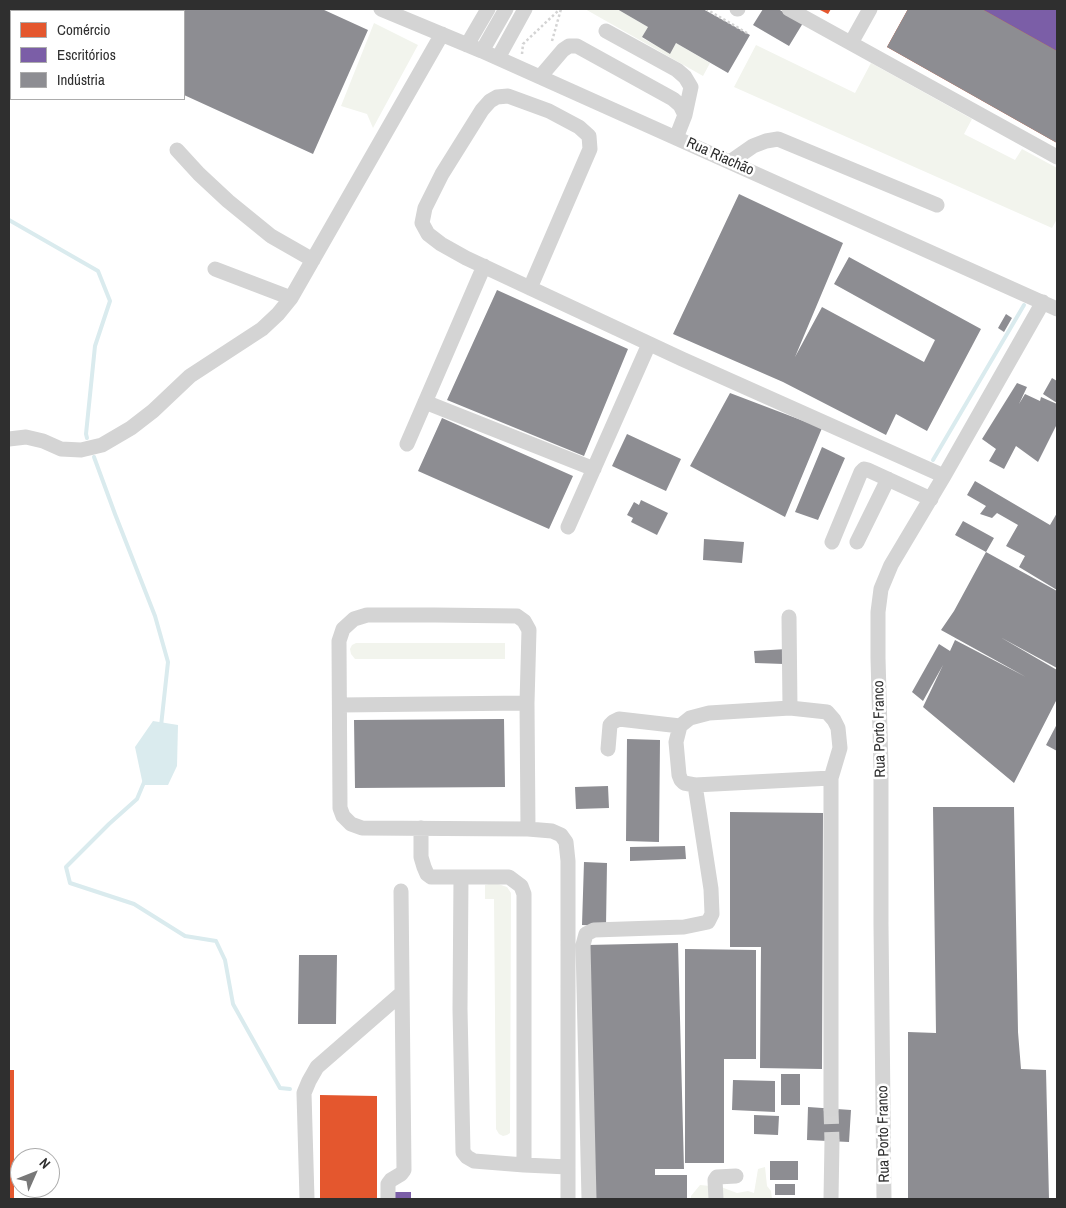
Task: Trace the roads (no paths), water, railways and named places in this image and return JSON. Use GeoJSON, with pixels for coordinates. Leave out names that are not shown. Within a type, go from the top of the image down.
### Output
{"type":"FeatureCollection","features":[{"type":"Feature","properties":{"kind":"street","name":"Rua Riachão"},"geometry":{"type":"LineString","coordinates":[[381,9],[498,58],[1057,309]]}},
{"type":"Feature","properties":{"kind":"street"},"geometry":{"type":"LineString","coordinates":[[468,45],[488,9]]}},
{"type":"Feature","properties":{"kind":"street"},"geometry":{"type":"LineString","coordinates":[[482,51],[506,9]]}},
{"type":"Feature","properties":{"kind":"street"},"geometry":{"type":"LineString","coordinates":[[498,58],[525,9]]}},
{"type":"Feature","properties":{"kind":"street"},"geometry":{"type":"LineString","coordinates":[[789,9],[1057,157]]}},
{"type":"Feature","properties":{"kind":"street"},"geometry":{"type":"LineString","coordinates":[[851,43],[870,9]]}},
{"type":"Feature","properties":{"kind":"street"},"geometry":{"type":"LineString","coordinates":[[606,31],[677,70],[691,87],[685,116],[676,138]]}},
{"type":"Feature","properties":{"kind":"street"},"geometry":{"type":"LineString","coordinates":[[9,438],[26,437],[43,441],[61,449],[81,450],[102,444],[124,432],[153,411],[190,376],[262,329],[291,298],[442,34]]}},
{"type":"Feature","properties":{"kind":"street"},"geometry":{"type":"LineString","coordinates":[[540,77],[564,50],[569,46],[577,46],[674,99],[680,105],[685,116]]}},
{"type":"Feature","properties":{"kind":"street"},"geometry":{"type":"LineString","coordinates":[[530,288],[590,149],[589,136],[579,127],[549,111],[508,96],[490,101],[482,110],[442,174],[425,208],[422,224],[428,234],[440,244],[530,288],[944,476]]}},
{"type":"Feature","properties":{"kind":"street"},"geometry":{"type":"LineString","coordinates":[[730,162],[753,146],[778,139],[937,205]]}},
{"type":"Feature","properties":{"kind":"street"},"geometry":{"type":"LineString","coordinates":[[177,150],[236,207],[271,236],[313,260]]}},
{"type":"Feature","properties":{"kind":"street"},"geometry":{"type":"LineString","coordinates":[[407,444],[484,266]]}},
{"type":"Feature","properties":{"kind":"street"},"geometry":{"type":"LineString","coordinates":[[214,268],[291,298]]}},
{"type":"Feature","properties":{"kind":"street","name":"Rua Porto Franco"},"geometry":{"type":"LineString","coordinates":[[884,1199],[878,612],[881,590],[891,565],[931,499],[1043,302]]}},
{"type":"Feature","properties":{"kind":"street"},"geometry":{"type":"LineString","coordinates":[[568,528],[650,344]]}},
{"type":"Feature","properties":{"kind":"street"},"geometry":{"type":"LineString","coordinates":[[425,402],[594,469]]}},
{"type":"Feature","properties":{"kind":"street"},"geometry":{"type":"LineString","coordinates":[[832,542],[861,472],[864,469],[931,499]]}},
{"type":"Feature","properties":{"kind":"street"},"geometry":{"type":"LineString","coordinates":[[857,542],[888,479]]}},
{"type":"Feature","properties":{"kind":"street"},"geometry":{"type":"LineString","coordinates":[[528,829],[527,703],[529,630],[524,621],[517,616],[367,614],[354,620],[343,630],[339,641],[340,808],[343,816],[351,824],[362,828],[528,829],[552,831],[560,835],[566,842],[568,861],[568,1199]]}},
{"type":"Feature","properties":{"kind":"street"},"geometry":{"type":"LineString","coordinates":[[789,617],[790,708]]}},
{"type":"Feature","properties":{"kind":"street"},"geometry":{"type":"LineString","coordinates":[[340,705],[527,703]]}},
{"type":"Feature","properties":{"kind":"street"},"geometry":{"type":"LineString","coordinates":[[830,1109],[832,778],[840,748],[838,728],[827,712],[790,708],[709,713],[690,718],[680,726],[676,742],[679,774],[684,783],[695,785],[832,778]]}},
{"type":"Feature","properties":{"kind":"street"},"geometry":{"type":"LineString","coordinates":[[608,749],[610,725],[619,718],[680,726]]}},
{"type":"Feature","properties":{"kind":"street"},"geometry":{"type":"LineString","coordinates":[[589,1199],[583,945],[586,934],[594,930],[684,927],[708,922],[712,914],[710,889],[695,785]]}},
{"type":"Feature","properties":{"kind":"street"},"geometry":{"type":"LineString","coordinates":[[421,828],[424,867],[427,874],[431,877],[509,877],[521,886],[524,894],[524,1165]]}},
{"type":"Feature","properties":{"kind":"street"},"geometry":{"type":"LineString","coordinates":[[461,877],[460,1009],[463,1152],[474,1161],[568,1167]]}},
{"type":"Feature","properties":{"kind":"street"},"geometry":{"type":"LineString","coordinates":[[388,1199],[388,1184],[404,1170],[401,891]]}},
{"type":"Feature","properties":{"kind":"street"},"geometry":{"type":"LineString","coordinates":[[307,1199],[304,1093],[308,1081],[317,1067],[402,994]]}},
{"type":"Feature","properties":{"kind":"street"},"geometry":{"type":"LineString","coordinates":[[831,1199],[832,1141]]}},
{"type":"Feature","properties":{"kind":"street"},"geometry":{"type":"LineString","coordinates":[[716,1199],[715,1180],[717,1177],[736,1176]]}},
{"type":"Feature","properties":{"kind":"waterway"},"geometry":{"type":"LineString","coordinates":[[9,220],[98,271],[110,301],[95,346],[87,438]]}},
{"type":"Feature","properties":{"kind":"waterway"},"geometry":{"type":"LineString","coordinates":[[933,460],[1024,305]]}},
{"type":"Feature","properties":{"kind":"waterway"},"geometry":{"type":"LineString","coordinates":[[94,457],[155,616],[168,662],[161,726]]}},
{"type":"Feature","properties":{"kind":"waterway"},"geometry":{"type":"LineString","coordinates":[[145,780],[137,799],[66,867],[70,883],[134,904],[185,936],[216,941],[225,960],[233,1004],[280,1088],[290,1089]]}},
{"type":"Feature","properties":{"kind":"tunnel"},"geometry":{"type":"LineString","coordinates":[[831,1109],[832,1141]]}}]}
